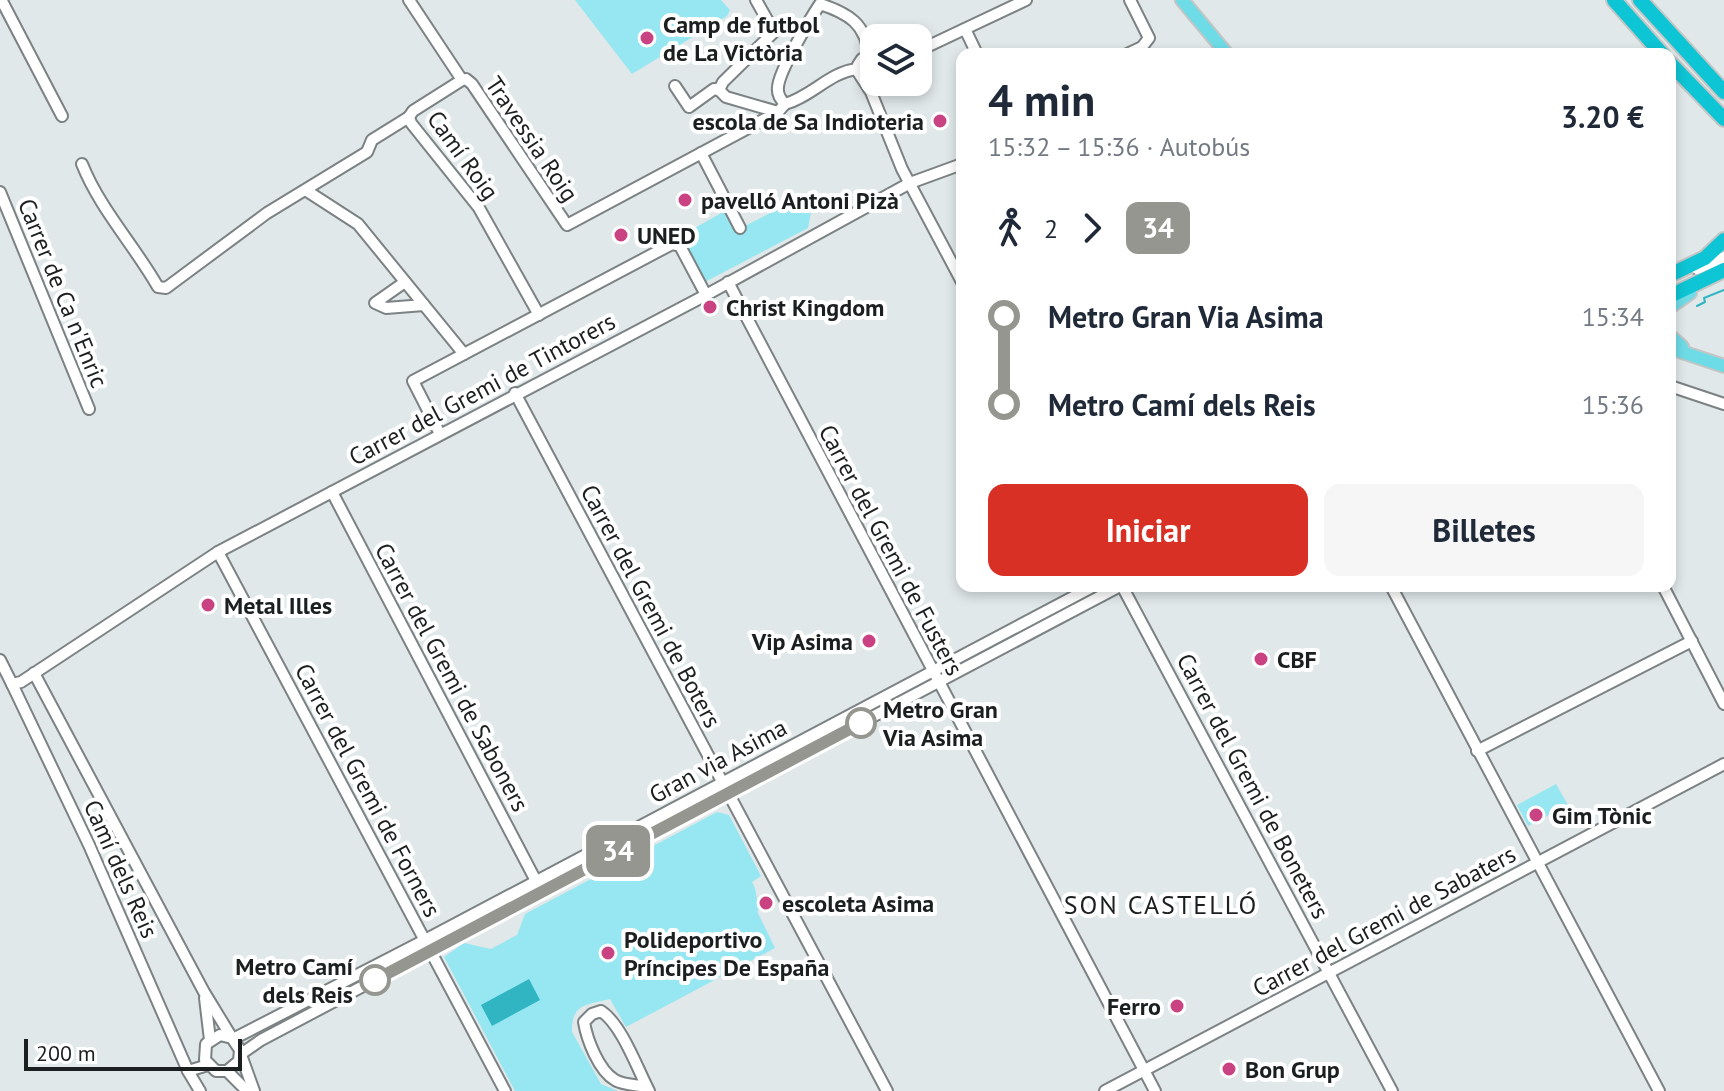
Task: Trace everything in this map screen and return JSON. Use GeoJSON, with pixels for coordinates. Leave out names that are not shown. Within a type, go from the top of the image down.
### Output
{"type":"FeatureCollection","features":[{"type":"Feature","properties":{"kind":"highway"},"geometry":{"type":"LineString","coordinates":[[1614,0],[1657,48]]}},
{"type":"Feature","properties":{"kind":"highway"},"geometry":{"type":"LineString","coordinates":[[1640,0],[1724,92]]}},
{"type":"Feature","properties":{"kind":"highway"},"geometry":{"type":"LineString","coordinates":[[1676,69],[1723,119]]}},
{"type":"Feature","properties":{"kind":"highway"},"geometry":{"type":"LineString","coordinates":[[1676,272],[1705,258],[1724,240]]}},
{"type":"Feature","properties":{"kind":"highway"},"geometry":{"type":"LineString","coordinates":[[1676,293],[1724,269]]}},
{"type":"Feature","properties":{"kind":"main road"},"geometry":{"type":"LineString","coordinates":[[1182,0],[1222,48]]}},
{"type":"Feature","properties":{"kind":"main road"},"geometry":{"type":"LineString","coordinates":[[1676,303],[1724,269]]}},
{"type":"Feature","properties":{"kind":"main road"},"geometry":{"type":"LineString","coordinates":[[1676,345],[1724,366]]}},
{"type":"Feature","properties":{"kind":"street","name":"Camí Roig"},"geometry":{"type":"LineString","coordinates":[[409,0],[462,80],[413,111],[409,117],[411,123],[479,208],[539,315]]}},
{"type":"Feature","properties":{"kind":"street"},"geometry":{"type":"LineString","coordinates":[[719,90],[723,82],[774,32],[756,0]]}},
{"type":"Feature","properties":{"kind":"street"},"geometry":{"type":"LineString","coordinates":[[932,44],[1026,0]]}},
{"type":"Feature","properties":{"kind":"street"},"geometry":{"type":"LineString","coordinates":[[1130,0],[1149,38],[1140,48]]}},
{"type":"Feature","properties":{"kind":"street"},"geometry":{"type":"LineString","coordinates":[[5,2],[62,116]]}},
{"type":"Feature","properties":{"kind":"street"},"geometry":{"type":"LineString","coordinates":[[782,108],[777,85],[820,2],[845,13],[860,29]]}},
{"type":"Feature","properties":{"kind":"street"},"geometry":{"type":"LineString","coordinates":[[965,29],[974,48]]}},
{"type":"Feature","properties":{"kind":"street"},"geometry":{"type":"LineString","coordinates":[[740,228],[701,153],[798,101],[837,75],[860,78]]}},
{"type":"Feature","properties":{"kind":"street","name":"Travessia Roig"},"geometry":{"type":"LineString","coordinates":[[462,80],[466,79],[472,84],[567,225],[701,153]]}},
{"type":"Feature","properties":{"kind":"street"},"geometry":{"type":"LineString","coordinates":[[675,86],[689,107],[714,89],[726,97],[782,108]]}},
{"type":"Feature","properties":{"kind":"street"},"geometry":{"type":"LineString","coordinates":[[875,96],[910,183],[956,271]]}},
{"type":"Feature","properties":{"kind":"street"},"geometry":{"type":"LineString","coordinates":[[82,164],[92,187],[141,256],[158,287],[166,288],[267,213],[367,152],[372,140],[409,117]]}},
{"type":"Feature","properties":{"kind":"street","name":"Carrer del Gremi de Tintorers"},"geometry":{"type":"LineString","coordinates":[[34,673],[218,552],[706,295],[910,183],[956,166]]}},
{"type":"Feature","properties":{"kind":"street"},"geometry":{"type":"LineString","coordinates":[[307,191],[358,224],[464,354]]}},
{"type":"Feature","properties":{"kind":"street","name":"Carrer de Ca n'Enric"},"geometry":{"type":"LineString","coordinates":[[0,192],[89,409]]}},
{"type":"Feature","properties":{"kind":"street"},"geometry":{"type":"LineString","coordinates":[[440,434],[413,381],[672,244],[680,246],[706,295]]}},
{"type":"Feature","properties":{"kind":"street"},"geometry":{"type":"LineString","coordinates":[[1676,281],[1724,269]]}},
{"type":"Feature","properties":{"kind":"street"},"geometry":{"type":"LineString","coordinates":[[405,282],[375,303],[386,308],[424,305]]}},
{"type":"Feature","properties":{"kind":"street","name":"Carrer del Gremi de Fusters"},"geometry":{"type":"LineString","coordinates":[[728,282],[1155,1091]]}},
{"type":"Feature","properties":{"kind":"street"},"geometry":{"type":"LineString","coordinates":[[1676,388],[1724,404]]}},
{"type":"Feature","properties":{"kind":"street","name":"Carrer del Gremi de Boters"},"geometry":{"type":"LineString","coordinates":[[515,393],[887,1091]]}},
{"type":"Feature","properties":{"kind":"street","name":"Carrer del Gremi de Saboners"},"geometry":{"type":"LineString","coordinates":[[332,492],[536,881]]}},
{"type":"Feature","properties":{"kind":"street","name":"Carrer del Gremi de Forners"},"geometry":{"type":"LineString","coordinates":[[218,552],[505,1091]]}},
{"type":"Feature","properties":{"kind":"street","name":"Gran via Asima"},"geometry":{"type":"LineString","coordinates":[[232,1038],[425,940],[1082,592]]}},
{"type":"Feature","properties":{"kind":"street","name":"Gran via Asima"},"geometry":{"type":"LineString","coordinates":[[241,1055],[261,1040],[1110,592]]}},
{"type":"Feature","properties":{"kind":"street","name":"Carrer del Gremi de Boneters"},"geometry":{"type":"LineString","coordinates":[[1124,592],[1392,1091]]}},
{"type":"Feature","properties":{"kind":"street"},"geometry":{"type":"LineString","coordinates":[[1394,592],[1659,1091]]}},
{"type":"Feature","properties":{"kind":"street"},"geometry":{"type":"LineString","coordinates":[[1666,592],[1724,704]]}},
{"type":"Feature","properties":{"kind":"street"},"geometry":{"type":"LineString","coordinates":[[1477,751],[1692,641]]}},
{"type":"Feature","properties":{"kind":"street","name":"Camí dels Reis"},"geometry":{"type":"LineString","coordinates":[[0,660],[89,845],[188,1071],[200,1091]]}},
{"type":"Feature","properties":{"kind":"street"},"geometry":{"type":"LineString","coordinates":[[12,684],[34,673],[204,992],[239,1045],[254,1091]]}},
{"type":"Feature","properties":{"kind":"street","name":"Carrer del Gremi de Sabaters"},"geometry":{"type":"LineString","coordinates":[[1105,1091],[1724,764]]}},
{"type":"Feature","properties":{"kind":"street"},"geometry":{"type":"LineString","coordinates":[[204,992],[210,1040],[204,1055],[208,1065],[216,1071],[227,1071],[236,1065],[241,1055]]}},
{"type":"Feature","properties":{"kind":"street"},"geometry":{"type":"LineString","coordinates":[[601,1011],[609,1016],[648,1089],[617,1082],[607,1074],[586,1034],[584,1022],[592,1014],[601,1011]]}},
{"type":"Feature","properties":{"kind":"street"},"geometry":{"type":"LineString","coordinates":[[210,1040],[220,1035],[232,1038]]}},
{"type":"Feature","properties":{"kind":"street"},"geometry":{"type":"LineString","coordinates":[[188,1071],[208,1065]]}},
{"type":"Feature","properties":{"kind":"street"},"geometry":{"type":"LineString","coordinates":[[227,1071],[247,1091]]}},
{"type":"Feature","properties":{"kind":"shaded area","name":"Camp de futbol de La Victòria"},"geometry":{"type":"Polygon","coordinates":[[[575,0],[721,0],[730,10],[727,16],[632,74],[575,0]]]}},
{"type":"Feature","properties":{"kind":"shaded area"},"geometry":{"type":"Polygon","coordinates":[[[815,190],[808,228],[703,283],[679,237],[730,208],[741,228],[815,190]]]}},
{"type":"Feature","properties":{"kind":"shaded area","name":"Gim Tònic"},"geometry":{"type":"Polygon","coordinates":[[[1556,784],[1568,805],[1528,826],[1517,805],[1556,784]]]}},
{"type":"Feature","properties":{"kind":"shaded area","name":"Polideportivo Príncipes De España"},"geometry":{"type":"Polygon","coordinates":[[[717,812],[729,815],[761,876],[752,882],[760,909],[757,911],[775,948],[626,1027],[610,999],[588,1004],[578,1010],[574,1015],[572,1032],[601,1084],[618,1091],[515,1091],[444,957],[464,943],[491,949],[517,935],[525,914],[717,812]]]}},
{"type":"Feature","properties":{"kind":"shaded area"},"geometry":{"type":"Polygon","coordinates":[[[529,979],[540,1000],[492,1026],[481,1005],[529,979]]]}},
{"type":"Feature","properties":{"kind":"waterway"},"geometry":{"type":"LineString","coordinates":[[1697,306],[1705,302],[1704,298],[1724,290]]}},
{"type":"Feature","properties":{"kind":"bus line","name":"34"},"geometry":{"type":"LineString","coordinates":[[375,980],[861,723]]}},
{"type":"Feature","properties":{"kind":"place","name":"Camp de futbol de La Victòria"},"geometry":{"type":"Point","coordinates":[647,38]}},
{"type":"Feature","properties":{"kind":"place","name":"escola de Sa Indioteria"},"geometry":{"type":"Point","coordinates":[940,121]}},
{"type":"Feature","properties":{"kind":"place","name":"pavelló Antoni Pizà"},"geometry":{"type":"Point","coordinates":[685,200]}},
{"type":"Feature","properties":{"kind":"place","name":"UNED"},"geometry":{"type":"Point","coordinates":[621,235]}},
{"type":"Feature","properties":{"kind":"place","name":"Christ Kingdom"},"geometry":{"type":"Point","coordinates":[710,307]}},
{"type":"Feature","properties":{"kind":"place","name":"Metal Illes"},"geometry":{"type":"Point","coordinates":[208,605]}},
{"type":"Feature","properties":{"kind":"place","name":"Vip Asima"},"geometry":{"type":"Point","coordinates":[869,641]}},
{"type":"Feature","properties":{"kind":"place","name":"CBF"},"geometry":{"type":"Point","coordinates":[1261,659]}},
{"type":"Feature","properties":{"kind":"place","name":"Metro Gran Via Asima"},"geometry":{"type":"Point","coordinates":[861,723]}},
{"type":"Feature","properties":{"kind":"place","name":"Gim Tònic"},"geometry":{"type":"Point","coordinates":[1536,815]}},
{"type":"Feature","properties":{"kind":"place","name":"escoleta Asima"},"geometry":{"type":"Point","coordinates":[766,903]}},
{"type":"Feature","properties":{"kind":"place","name":"Polideportivo Príncipes De España"},"geometry":{"type":"Point","coordinates":[608,953]}},
{"type":"Feature","properties":{"kind":"place","name":"Metro Camí dels Reis"},"geometry":{"type":"Point","coordinates":[375,980]}},
{"type":"Feature","properties":{"kind":"place","name":"Ferro"},"geometry":{"type":"Point","coordinates":[1177,1006]}},
{"type":"Feature","properties":{"kind":"place","name":"Bon Grup"},"geometry":{"type":"Point","coordinates":[1229,1069]}},
{"type":"Feature","properties":{"kind":"district","name":"SON CASTELLÓ"},"geometry":{"type":"Point","coordinates":[1161,904]}}]}
